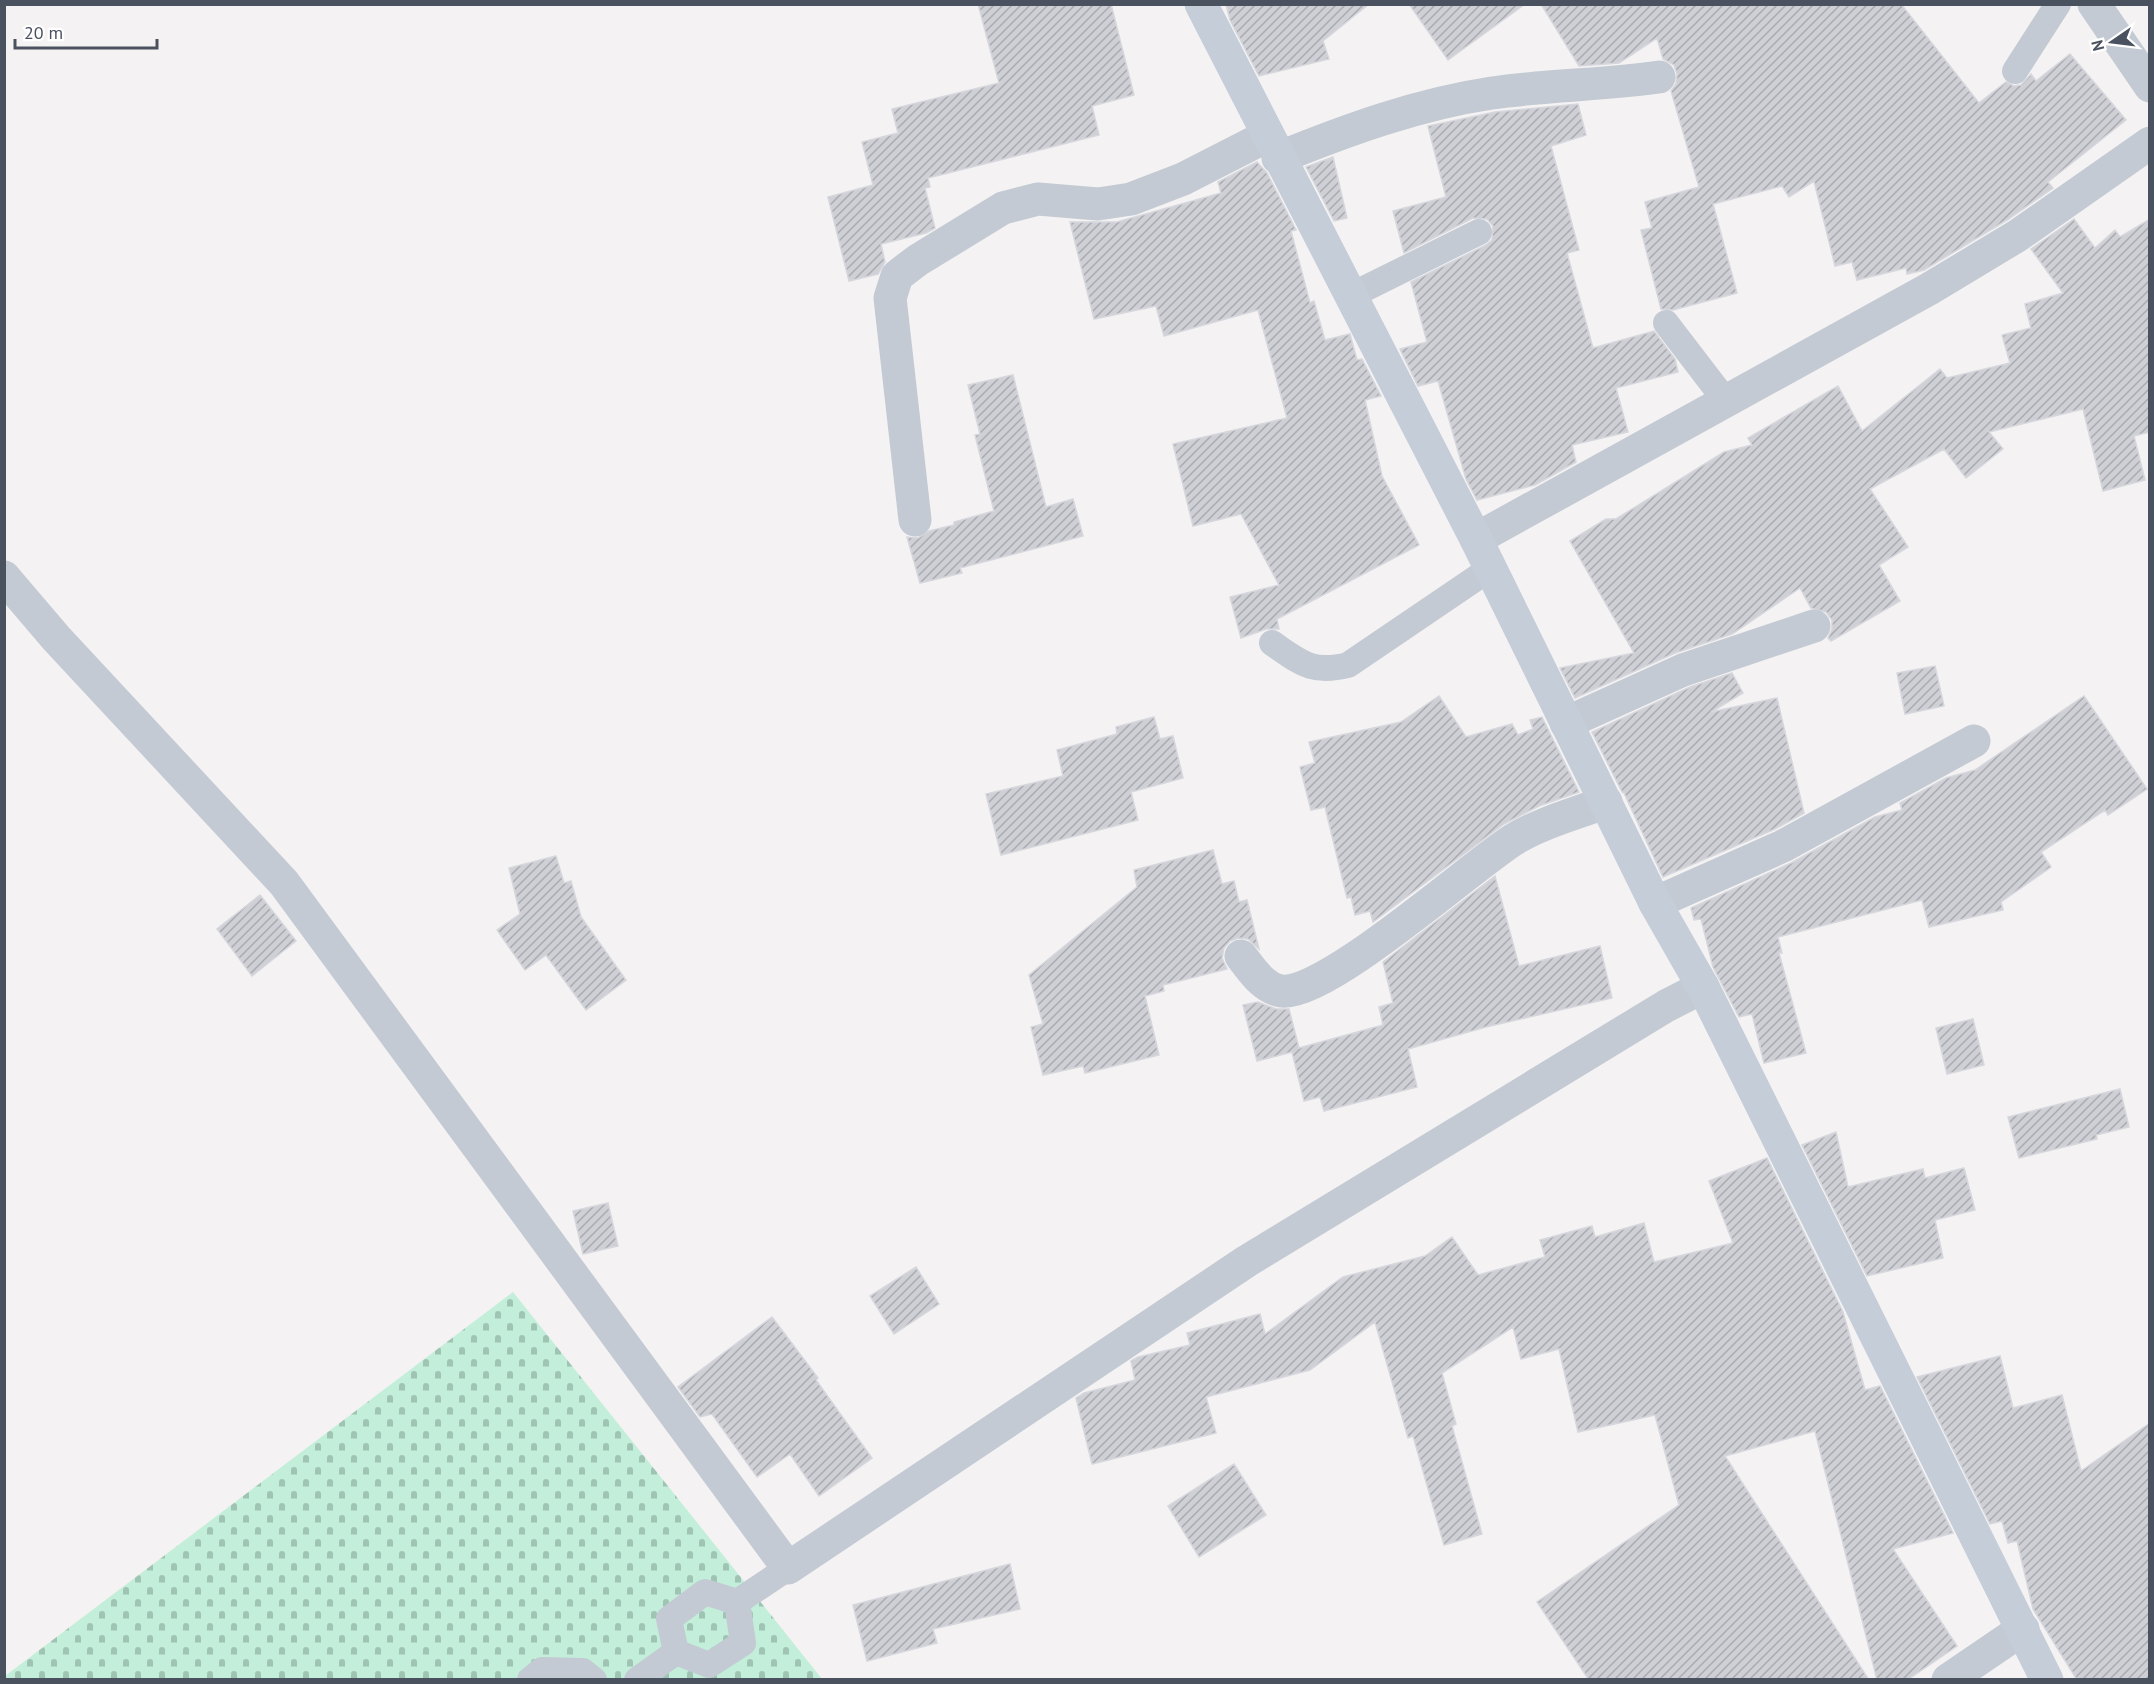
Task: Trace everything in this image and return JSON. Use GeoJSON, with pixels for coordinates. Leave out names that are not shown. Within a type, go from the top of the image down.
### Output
{"type":"FeatureCollection","features":[{"type":"Feature","properties":{"kind":"main road"},"geometry":{"type":"LineString","coordinates":[[1204,6],[1273,147],[1491,568],[1655,903],[1703,987],[2047,1680]]}},
{"type":"Feature","properties":{"kind":"street"},"geometry":{"type":"LineString","coordinates":[[2094,4],[2150,86]]}},
{"type":"Feature","properties":{"kind":"street"},"geometry":{"type":"LineString","coordinates":[[915,520],[890,298],[897,276],[918,260],[1003,208],[1038,199],[1098,204],[1131,199],[1273,147],[1339,133],[1443,103],[1491,93],[1611,84],[1659,77]]}},
{"type":"Feature","properties":{"kind":"street"},"geometry":{"type":"LineString","coordinates":[[1476,539],[1948,277],[2017,236],[2150,143]]}},
{"type":"Feature","properties":{"kind":"street"},"geometry":{"type":"LineString","coordinates":[[4,577],[56,638],[284,883],[788,1568],[1247,1261],[1646,1018],[1703,987]]}},
{"type":"Feature","properties":{"kind":"street"},"geometry":{"type":"LineString","coordinates":[[1566,723],[1683,670],[1814,626]]}},
{"type":"Feature","properties":{"kind":"street"},"geometry":{"type":"LineString","coordinates":[[1655,903],[1783,846],[1974,741]]}},
{"type":"Feature","properties":{"kind":"street"},"geometry":{"type":"LineString","coordinates":[[1241,956],[1264,983],[1282,991],[1307,986],[1379,942],[1514,839],[1606,802]]}},
{"type":"Feature","properties":{"kind":"street"},"geometry":{"type":"LineString","coordinates":[[1948,1680],[2023,1629]]}},
{"type":"Feature","properties":{"kind":"lane"},"geometry":{"type":"LineString","coordinates":[[2015,71],[2058,4]]}},
{"type":"Feature","properties":{"kind":"lane"},"geometry":{"type":"LineString","coordinates":[[1350,296],[1479,231]]}},
{"type":"Feature","properties":{"kind":"lane"},"geometry":{"type":"LineString","coordinates":[[1666,323],[1725,400]]}},
{"type":"Feature","properties":{"kind":"lane"},"geometry":{"type":"LineString","coordinates":[[1272,643],[1304,666],[1329,669],[1348,665],[1491,568]]}},
{"type":"Feature","properties":{"kind":"lane"},"geometry":{"type":"LineString","coordinates":[[737,1602],[788,1568]]}},
{"type":"Feature","properties":{"kind":"lane"},"geometry":{"type":"LineString","coordinates":[[676,1652],[669,1619],[705,1592],[737,1602]]}},
{"type":"Feature","properties":{"kind":"lane"},"geometry":{"type":"LineString","coordinates":[[676,1652],[709,1665],[742,1643],[737,1602]]}},
{"type":"Feature","properties":{"kind":"lane"},"geometry":{"type":"LineString","coordinates":[[637,1680],[676,1652]]}},
{"type":"Feature","properties":{"kind":"lane"},"geometry":{"type":"LineString","coordinates":[[530,1680],[542,1670],[583,1671],[594,1680]]}},
{"type":"Feature","properties":{"kind":"green space"},"geometry":{"type":"Polygon","coordinates":[[[513,1292],[822,1679],[5,1680],[5,1676],[513,1292]]]}},
{"type":"Feature","properties":{"kind":"building"},"geometry":{"type":"Polygon","coordinates":[[[978,4],[1111,4],[1134,95],[1092,106],[1099,135],[928,178],[930,187],[925,188],[935,228],[926,233],[881,244],[885,262],[878,274],[849,281],[828,197],[873,185],[862,142],[898,133],[892,109],[999,83],[978,4]]]}},
{"type":"Feature","properties":{"kind":"building"},"geometry":{"type":"Polygon","coordinates":[[[1226,4],[1369,4],[1323,41],[1329,59],[1259,76],[1230,20],[1226,4]]]}},
{"type":"Feature","properties":{"kind":"building"},"geometry":{"type":"Polygon","coordinates":[[[1409,4],[1525,4],[1448,60],[1409,4]]]}},
{"type":"Feature","properties":{"kind":"building"},"geometry":{"type":"Polygon","coordinates":[[[1541,4],[1901,4],[1979,103],[2006,82],[2014,86],[2021,85],[2031,74],[2036,81],[2070,54],[2126,120],[2048,182],[2053,188],[2007,220],[1924,270],[1907,274],[1906,268],[1857,280],[1852,262],[1835,266],[1814,181],[1789,197],[1782,186],[1713,204],[1737,293],[1673,310],[1661,309],[1641,230],[1652,228],[1645,202],[1699,187],[1671,91],[1676,84],[1677,74],[1674,65],[1663,59],[1657,38],[1619,63],[1579,66],[1541,4]]]}},
{"type":"Feature","properties":{"kind":"building"},"geometry":{"type":"Polygon","coordinates":[[[1578,104],[1586,135],[1551,146],[1579,250],[1567,253],[1593,348],[1654,331],[1675,359],[1678,372],[1616,388],[1628,432],[1572,445],[1576,462],[1535,485],[1477,500],[1466,479],[1438,381],[1418,386],[1400,349],[1427,342],[1411,282],[1486,245],[1492,240],[1493,226],[1487,219],[1473,218],[1404,253],[1393,211],[1446,197],[1428,126],[1495,112],[1578,104]]]}},
{"type":"Feature","properties":{"kind":"building"},"geometry":{"type":"Polygon","coordinates":[[[1333,157],[1347,218],[1334,221],[1306,167],[1333,157]]]}},
{"type":"Feature","properties":{"kind":"building"},"geometry":{"type":"Polygon","coordinates":[[[1257,162],[1267,173],[1296,230],[1291,231],[1310,303],[1314,301],[1325,340],[1350,334],[1357,360],[1362,359],[1381,396],[1365,400],[1382,476],[1419,545],[1277,619],[1279,629],[1266,629],[1241,638],[1230,597],[1279,585],[1241,514],[1193,526],[1173,444],[1287,418],[1258,310],[1164,336],[1156,306],[1094,319],[1070,222],[1117,222],[1221,193],[1218,182],[1257,162]]]}},
{"type":"Feature","properties":{"kind":"building"},"geometry":{"type":"Polygon","coordinates":[[[2074,219],[2095,248],[2115,230],[2120,237],[2150,219],[2150,432],[2134,436],[2145,480],[2103,491],[2083,409],[1989,432],[2003,449],[1966,478],[1944,449],[1870,489],[1908,547],[1879,565],[1900,601],[1831,641],[1828,638],[1832,629],[1832,620],[1826,612],[1811,608],[1800,588],[1732,634],[1675,653],[1575,698],[1560,668],[1634,653],[1570,541],[1606,519],[1616,519],[1724,452],[1752,445],[1748,438],[1838,386],[1862,431],[1940,369],[1947,378],[2010,363],[2002,335],[2031,328],[2025,304],[2063,293],[2031,249],[2074,219]]]}},
{"type":"Feature","properties":{"kind":"building"},"geometry":{"type":"Polygon","coordinates":[[[1013,375],[1046,507],[1073,499],[1083,536],[960,568],[962,573],[920,583],[907,537],[918,538],[929,531],[954,525],[954,522],[994,511],[975,435],[980,434],[968,385],[1013,375]]]}},
{"type":"Feature","properties":{"kind":"building"},"geometry":{"type":"Polygon","coordinates":[[[1935,666],[1944,706],[1905,714],[1897,673],[1935,666]]]}},
{"type":"Feature","properties":{"kind":"building"},"geometry":{"type":"Polygon","coordinates":[[[1732,673],[1743,693],[1711,712],[1777,698],[1804,813],[1775,829],[1663,877],[1624,793],[1592,732],[1690,687],[1732,673]]]}},
{"type":"Feature","properties":{"kind":"building"},"geometry":{"type":"Polygon","coordinates":[[[1439,696],[1466,737],[1512,724],[1518,735],[1533,729],[1530,720],[1542,717],[1579,792],[1539,806],[1504,824],[1373,922],[1370,911],[1355,915],[1351,897],[1347,898],[1325,807],[1311,810],[1300,767],[1315,763],[1309,742],[1401,722],[1439,696]]]}},
{"type":"Feature","properties":{"kind":"building"},"geometry":{"type":"Polygon","coordinates":[[[2084,696],[2147,789],[2108,815],[2105,810],[2041,852],[2051,867],[2001,902],[2003,910],[1929,927],[1922,900],[1778,937],[1782,953],[1779,953],[1806,1053],[1764,1063],[1752,1014],[1739,1017],[1713,967],[1701,919],[1694,920],[1691,908],[1791,863],[1875,817],[1902,810],[1900,803],[1946,778],[1975,770],[2084,696]]]}},
{"type":"Feature","properties":{"kind":"building"},"geometry":{"type":"Polygon","coordinates":[[[1154,717],[1160,739],[1173,736],[1183,778],[1131,792],[1138,820],[1001,855],[986,794],[1063,776],[1057,750],[1117,734],[1116,727],[1154,717]]]}},
{"type":"Feature","properties":{"kind":"building"},"geometry":{"type":"Polygon","coordinates":[[[1213,850],[1222,884],[1234,881],[1239,902],[1247,900],[1259,949],[1248,939],[1238,938],[1230,941],[1224,948],[1222,958],[1227,969],[1163,985],[1164,991],[1145,996],[1159,1055],[1085,1073],[1083,1066],[1043,1075],[1031,1027],[1043,1024],[1029,975],[1137,887],[1134,870],[1213,850]]]}},
{"type":"Feature","properties":{"kind":"building"},"geometry":{"type":"Polygon","coordinates":[[[556,856],[564,883],[571,881],[581,917],[626,980],[586,1010],[546,955],[525,970],[497,930],[520,914],[509,868],[556,856]]]}},
{"type":"Feature","properties":{"kind":"building"},"geometry":{"type":"Polygon","coordinates":[[[1495,876],[1519,966],[1600,946],[1612,998],[1486,1027],[1408,1049],[1417,1087],[1324,1111],[1320,1097],[1304,1101],[1292,1052],[1257,1061],[1243,1005],[1258,1002],[1276,1009],[1289,1009],[1299,1048],[1383,1025],[1379,1007],[1393,1003],[1383,962],[1495,876]]]}},
{"type":"Feature","properties":{"kind":"building"},"geometry":{"type":"Polygon","coordinates":[[[260,895],[296,941],[252,976],[217,929],[260,895]]]}},
{"type":"Feature","properties":{"kind":"building"},"geometry":{"type":"Polygon","coordinates":[[[1973,1019],[1984,1065],[1947,1074],[1936,1028],[1973,1019]]]}},
{"type":"Feature","properties":{"kind":"building"},"geometry":{"type":"Polygon","coordinates":[[[2120,1089],[2129,1127],[2096,1135],[2097,1139],[2019,1158],[2008,1117],[2120,1089]]]}},
{"type":"Feature","properties":{"kind":"building"},"geometry":{"type":"Polygon","coordinates":[[[1836,1132],[1848,1187],[1923,1169],[1925,1178],[1964,1168],[1975,1210],[1935,1220],[1943,1258],[1867,1276],[1802,1145],[1836,1132]]]}},
{"type":"Feature","properties":{"kind":"building"},"geometry":{"type":"Polygon","coordinates":[[[1767,1158],[1843,1312],[1865,1390],[1880,1386],[1953,1533],[1893,1549],[1957,1646],[1907,1680],[1877,1680],[1815,1431],[1725,1456],[1869,1680],[1589,1680],[1537,1602],[1679,1505],[1655,1415],[1578,1432],[1559,1349],[1521,1359],[1513,1327],[1442,1373],[1456,1424],[1452,1426],[1482,1534],[1444,1545],[1413,1436],[1408,1438],[1375,1322],[1310,1370],[1206,1397],[1216,1433],[1092,1464],[1076,1398],[1084,1393],[1135,1380],[1131,1361],[1138,1357],[1190,1345],[1187,1333],[1260,1314],[1265,1334],[1343,1277],[1425,1256],[1452,1237],[1478,1275],[1545,1257],[1540,1240],[1592,1226],[1595,1237],[1644,1223],[1654,1262],[1733,1243],[1709,1181],[1767,1158]]]}},
{"type":"Feature","properties":{"kind":"building"},"geometry":{"type":"Polygon","coordinates":[[[608,1203],[618,1246],[583,1254],[573,1211],[608,1203]]]}},
{"type":"Feature","properties":{"kind":"building"},"geometry":{"type":"Polygon","coordinates":[[[916,1267],[939,1304],[894,1334],[870,1296],[916,1267]]]}},
{"type":"Feature","properties":{"kind":"building"},"geometry":{"type":"Polygon","coordinates":[[[772,1317],[818,1378],[816,1380],[872,1458],[819,1496],[790,1454],[757,1477],[712,1414],[700,1417],[678,1387],[772,1317]]]}},
{"type":"Feature","properties":{"kind":"building"},"geometry":{"type":"Polygon","coordinates":[[[2000,1356],[2013,1408],[2062,1395],[2081,1471],[2150,1423],[2150,1680],[2077,1680],[2033,1609],[2017,1541],[2008,1543],[2002,1521],[1990,1524],[1917,1377],[2000,1356]]]}},
{"type":"Feature","properties":{"kind":"building"},"geometry":{"type":"Polygon","coordinates":[[[1234,1464],[1266,1515],[1199,1557],[1168,1506],[1234,1464]]]}},
{"type":"Feature","properties":{"kind":"building"},"geometry":{"type":"Polygon","coordinates":[[[1010,1564],[1020,1609],[933,1629],[937,1643],[867,1661],[853,1605],[1010,1564]]]}}]}
